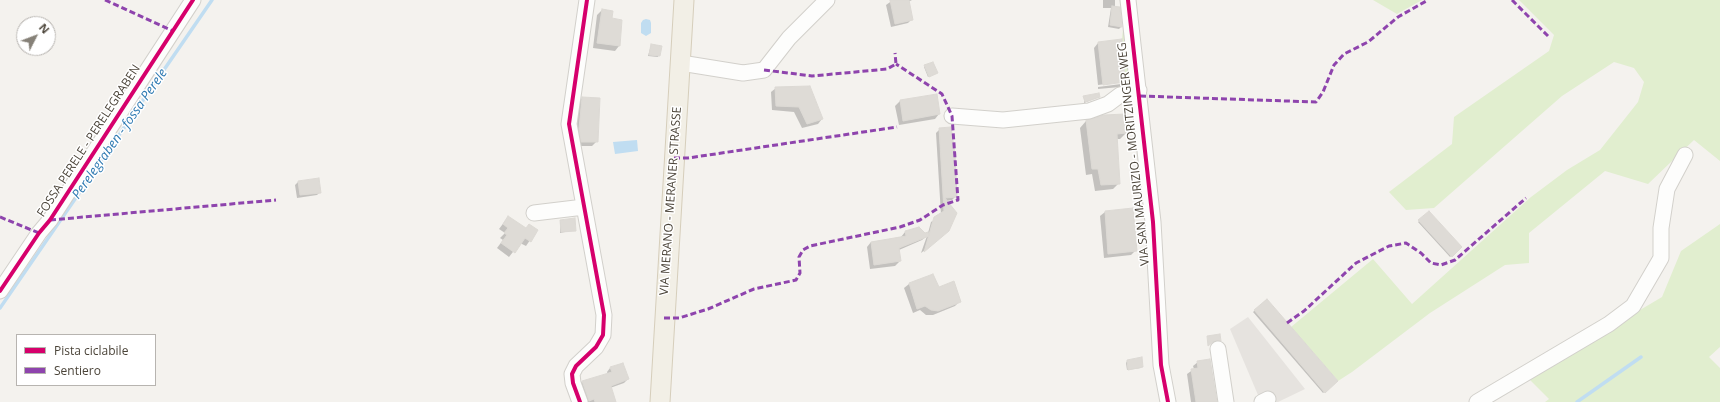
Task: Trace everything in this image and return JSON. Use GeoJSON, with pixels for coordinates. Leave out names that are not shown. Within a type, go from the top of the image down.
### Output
{"type":"FeatureCollection","features":[{"type":"Feature","properties":{"kind":"main road","name":"VIA MERANO - MERANER STRASSE"},"geometry":{"type":"LineString","coordinates":[[660,402],[685,64],[684,0]]}},
{"type":"Feature","properties":{"kind":"street","name":"FOSSA PERELE - PERELEGRABEN"},"geometry":{"type":"LineString","coordinates":[[0,291],[39,233],[50,220],[193,0]]}},
{"type":"Feature","properties":{"kind":"street"},"geometry":{"type":"LineString","coordinates":[[580,402],[573,383],[572,374],[576,366],[596,347],[603,335],[604,315],[569,124],[587,0]]}},
{"type":"Feature","properties":{"kind":"street"},"geometry":{"type":"LineString","coordinates":[[685,64],[743,73],[764,70],[789,38],[827,0]]}},
{"type":"Feature","properties":{"kind":"street","name":"VIA SAN MAURIZIO - MORITZINGER WEG"},"geometry":{"type":"LineString","coordinates":[[1128,0],[1154,222],[1161,364],[1168,402]]}},
{"type":"Feature","properties":{"kind":"street"},"geometry":{"type":"LineString","coordinates":[[952,116],[1003,120],[1089,111],[1108,104],[1120,95],[1139,90]]}},
{"type":"Feature","properties":{"kind":"street"},"geometry":{"type":"LineString","coordinates":[[1477,402],[1610,324],[1633,306],[1661,258],[1661,228],[1667,189],[1685,155]]}},
{"type":"Feature","properties":{"kind":"street"},"geometry":{"type":"LineString","coordinates":[[534,214],[584,207]]}},
{"type":"Feature","properties":{"kind":"street"},"geometry":{"type":"LineString","coordinates":[[1218,349],[1226,402]]}},
{"type":"Feature","properties":{"kind":"green space"},"geometry":{"type":"Polygon","coordinates":[[[1373,0],[1422,0],[1397,14],[1373,0]]]}},
{"type":"Feature","properties":{"kind":"green space"},"geometry":{"type":"Polygon","coordinates":[[[1519,0],[1720,0],[1720,161],[1694,140],[1648,184],[1605,171],[1529,233],[1529,263],[1505,265],[1430,313],[1338,381],[1291,327],[1373,259],[1412,304],[1531,197],[1567,170],[1600,150],[1638,102],[1644,82],[1634,68],[1614,62],[1562,96],[1434,208],[1406,210],[1389,192],[1452,144],[1454,117],[1549,51],[1554,35],[1519,0]]]}},
{"type":"Feature","properties":{"kind":"green space"},"geometry":{"type":"Polygon","coordinates":[[[1125,8],[1132,83],[1126,88],[1122,39],[1125,8]]]}},
{"type":"Feature","properties":{"kind":"green space"},"geometry":{"type":"Polygon","coordinates":[[[1720,224],[1720,347],[1709,357],[1720,368],[1720,402],[1545,402],[1549,399],[1527,377],[1662,297],[1681,251],[1720,224]]]}},
{"type":"Feature","properties":{"kind":"shaded area"},"geometry":{"type":"Polygon","coordinates":[[[1248,317],[1305,389],[1278,402],[1274,402],[1258,395],[1230,329],[1248,317]]]}},
{"type":"Feature","properties":{"kind":"water"},"geometry":{"type":"Polygon","coordinates":[[[646,19],[650,20],[651,33],[646,36],[641,33],[641,23],[646,19]]]}},
{"type":"Feature","properties":{"kind":"water"},"geometry":{"type":"Polygon","coordinates":[[[637,140],[638,151],[615,154],[613,142],[637,140]]]}},
{"type":"Feature","properties":{"kind":"building"},"geometry":{"type":"Polygon","coordinates":[[[890,0],[909,0],[913,20],[895,24],[890,0]]]}},
{"type":"Feature","properties":{"kind":"building"},"geometry":{"type":"Polygon","coordinates":[[[1112,6],[1120,7],[1122,27],[1110,25],[1112,6]]]}},
{"type":"Feature","properties":{"kind":"building"},"geometry":{"type":"Polygon","coordinates":[[[602,9],[613,11],[612,18],[622,20],[620,46],[597,43],[602,9]]]}},
{"type":"Feature","properties":{"kind":"building"},"geometry":{"type":"Polygon","coordinates":[[[1122,39],[1125,82],[1103,85],[1098,42],[1122,39]]]}},
{"type":"Feature","properties":{"kind":"building"},"geometry":{"type":"Polygon","coordinates":[[[651,44],[662,46],[660,56],[649,55],[651,44]]]}},
{"type":"Feature","properties":{"kind":"building"},"geometry":{"type":"Polygon","coordinates":[[[933,62],[938,73],[929,77],[924,65],[933,62]]]}},
{"type":"Feature","properties":{"kind":"building"},"geometry":{"type":"Polygon","coordinates":[[[810,86],[823,119],[807,124],[799,107],[776,106],[775,87],[810,86]]]}},
{"type":"Feature","properties":{"kind":"building"},"geometry":{"type":"Polygon","coordinates":[[[1099,93],[1100,97],[1085,102],[1083,96],[1099,93]]]}},
{"type":"Feature","properties":{"kind":"building"},"geometry":{"type":"Polygon","coordinates":[[[937,94],[940,114],[903,121],[900,100],[937,94]]]}},
{"type":"Feature","properties":{"kind":"building"},"geometry":{"type":"Polygon","coordinates":[[[582,97],[600,98],[598,142],[581,142],[579,129],[582,97]]]}},
{"type":"Feature","properties":{"kind":"building"},"geometry":{"type":"Polygon","coordinates":[[[1125,114],[1127,133],[1117,134],[1120,184],[1101,185],[1098,169],[1092,169],[1086,120],[1104,115],[1125,114]]]}},
{"type":"Feature","properties":{"kind":"building"},"geometry":{"type":"Polygon","coordinates":[[[951,127],[955,154],[957,197],[945,198],[957,213],[949,231],[924,252],[934,217],[944,211],[939,128],[951,127]]]}},
{"type":"Feature","properties":{"kind":"building"},"geometry":{"type":"Polygon","coordinates":[[[319,178],[321,193],[300,195],[298,181],[319,178]]]}},
{"type":"Feature","properties":{"kind":"building"},"geometry":{"type":"Polygon","coordinates":[[[1133,208],[1137,251],[1108,254],[1105,211],[1133,208]]]}},
{"type":"Feature","properties":{"kind":"building"},"geometry":{"type":"Polygon","coordinates":[[[1429,211],[1462,247],[1452,257],[1418,220],[1429,211]]]}},
{"type":"Feature","properties":{"kind":"building"},"geometry":{"type":"Polygon","coordinates":[[[508,216],[526,228],[529,224],[538,230],[531,242],[525,238],[515,253],[501,243],[507,235],[504,233],[508,228],[503,224],[508,216]]]}},
{"type":"Feature","properties":{"kind":"building"},"geometry":{"type":"Polygon","coordinates":[[[575,218],[576,231],[561,232],[560,220],[575,218]]]}},
{"type":"Feature","properties":{"kind":"building"},"geometry":{"type":"Polygon","coordinates":[[[919,227],[925,233],[928,232],[929,236],[899,248],[901,261],[874,265],[871,242],[906,236],[905,231],[919,227]]]}},
{"type":"Feature","properties":{"kind":"building"},"geometry":{"type":"Polygon","coordinates":[[[933,274],[939,287],[954,281],[961,302],[938,311],[931,310],[925,306],[917,309],[909,283],[933,274]]]}},
{"type":"Feature","properties":{"kind":"building"},"geometry":{"type":"Polygon","coordinates":[[[1267,299],[1338,381],[1325,393],[1254,310],[1267,299]]]}},
{"type":"Feature","properties":{"kind":"building"},"geometry":{"type":"Polygon","coordinates":[[[1220,334],[1221,341],[1213,342],[1208,346],[1207,336],[1220,334]]]}},
{"type":"Feature","properties":{"kind":"building"},"geometry":{"type":"Polygon","coordinates":[[[1142,357],[1143,367],[1128,370],[1127,360],[1142,357]]]}},
{"type":"Feature","properties":{"kind":"building"},"geometry":{"type":"Polygon","coordinates":[[[1210,359],[1217,402],[1196,402],[1191,369],[1198,368],[1197,361],[1210,359]]]}},
{"type":"Feature","properties":{"kind":"building"},"geometry":{"type":"Polygon","coordinates":[[[623,363],[629,379],[611,386],[616,402],[595,402],[594,399],[589,401],[582,381],[612,372],[610,367],[623,363]]]}},
{"type":"Feature","properties":{"kind":"waterway","name":"Perelegraben - fossa Perele"},"geometry":{"type":"LineString","coordinates":[[0,308],[212,0]]}},
{"type":"Feature","properties":{"kind":"waterway"},"geometry":{"type":"LineString","coordinates":[[1577,402],[1641,357]]}},
{"type":"Feature","properties":{"kind":"marked path"},"geometry":{"type":"LineString","coordinates":[[105,0],[173,31]]}},
{"type":"Feature","properties":{"kind":"marked path"},"geometry":{"type":"LineString","coordinates":[[1140,96],[1316,102],[1323,92],[1334,65],[1344,54],[1368,42],[1398,17],[1428,0]]}},
{"type":"Feature","properties":{"kind":"marked path"},"geometry":{"type":"LineString","coordinates":[[1512,0],[1548,36]]}},
{"type":"Feature","properties":{"kind":"marked path"},"geometry":{"type":"LineString","coordinates":[[764,70],[812,76],[887,69],[896,64],[895,53]]}},
{"type":"Feature","properties":{"kind":"marked path"},"geometry":{"type":"LineString","coordinates":[[664,318],[679,318],[708,309],[754,289],[796,280],[800,273],[799,257],[803,250],[810,246],[900,227],[920,220],[943,205],[958,200],[952,116],[942,94],[896,64]]}},
{"type":"Feature","properties":{"kind":"marked path"},"geometry":{"type":"LineString","coordinates":[[674,158],[688,158],[897,127]]}},
{"type":"Feature","properties":{"kind":"marked path"},"geometry":{"type":"LineString","coordinates":[[1287,323],[1304,311],[1356,263],[1389,246],[1406,243],[1421,253],[1431,263],[1441,265],[1455,260],[1526,198]]}},
{"type":"Feature","properties":{"kind":"marked path"},"geometry":{"type":"LineString","coordinates":[[50,220],[276,200]]}},
{"type":"Feature","properties":{"kind":"marked path"},"geometry":{"type":"LineString","coordinates":[[0,217],[39,233]]}},
{"type":"Feature","properties":{"kind":"cycle path"},"geometry":{"type":"LineString","coordinates":[[0,291],[39,233],[50,220],[193,0]]}},
{"type":"Feature","properties":{"kind":"cycle path"},"geometry":{"type":"LineString","coordinates":[[580,402],[573,383],[572,374],[576,366],[596,347],[603,335],[604,315],[569,124],[587,0]]}},
{"type":"Feature","properties":{"kind":"cycle path"},"geometry":{"type":"LineString","coordinates":[[1128,0],[1153,222],[1161,365],[1168,402]]}}]}
